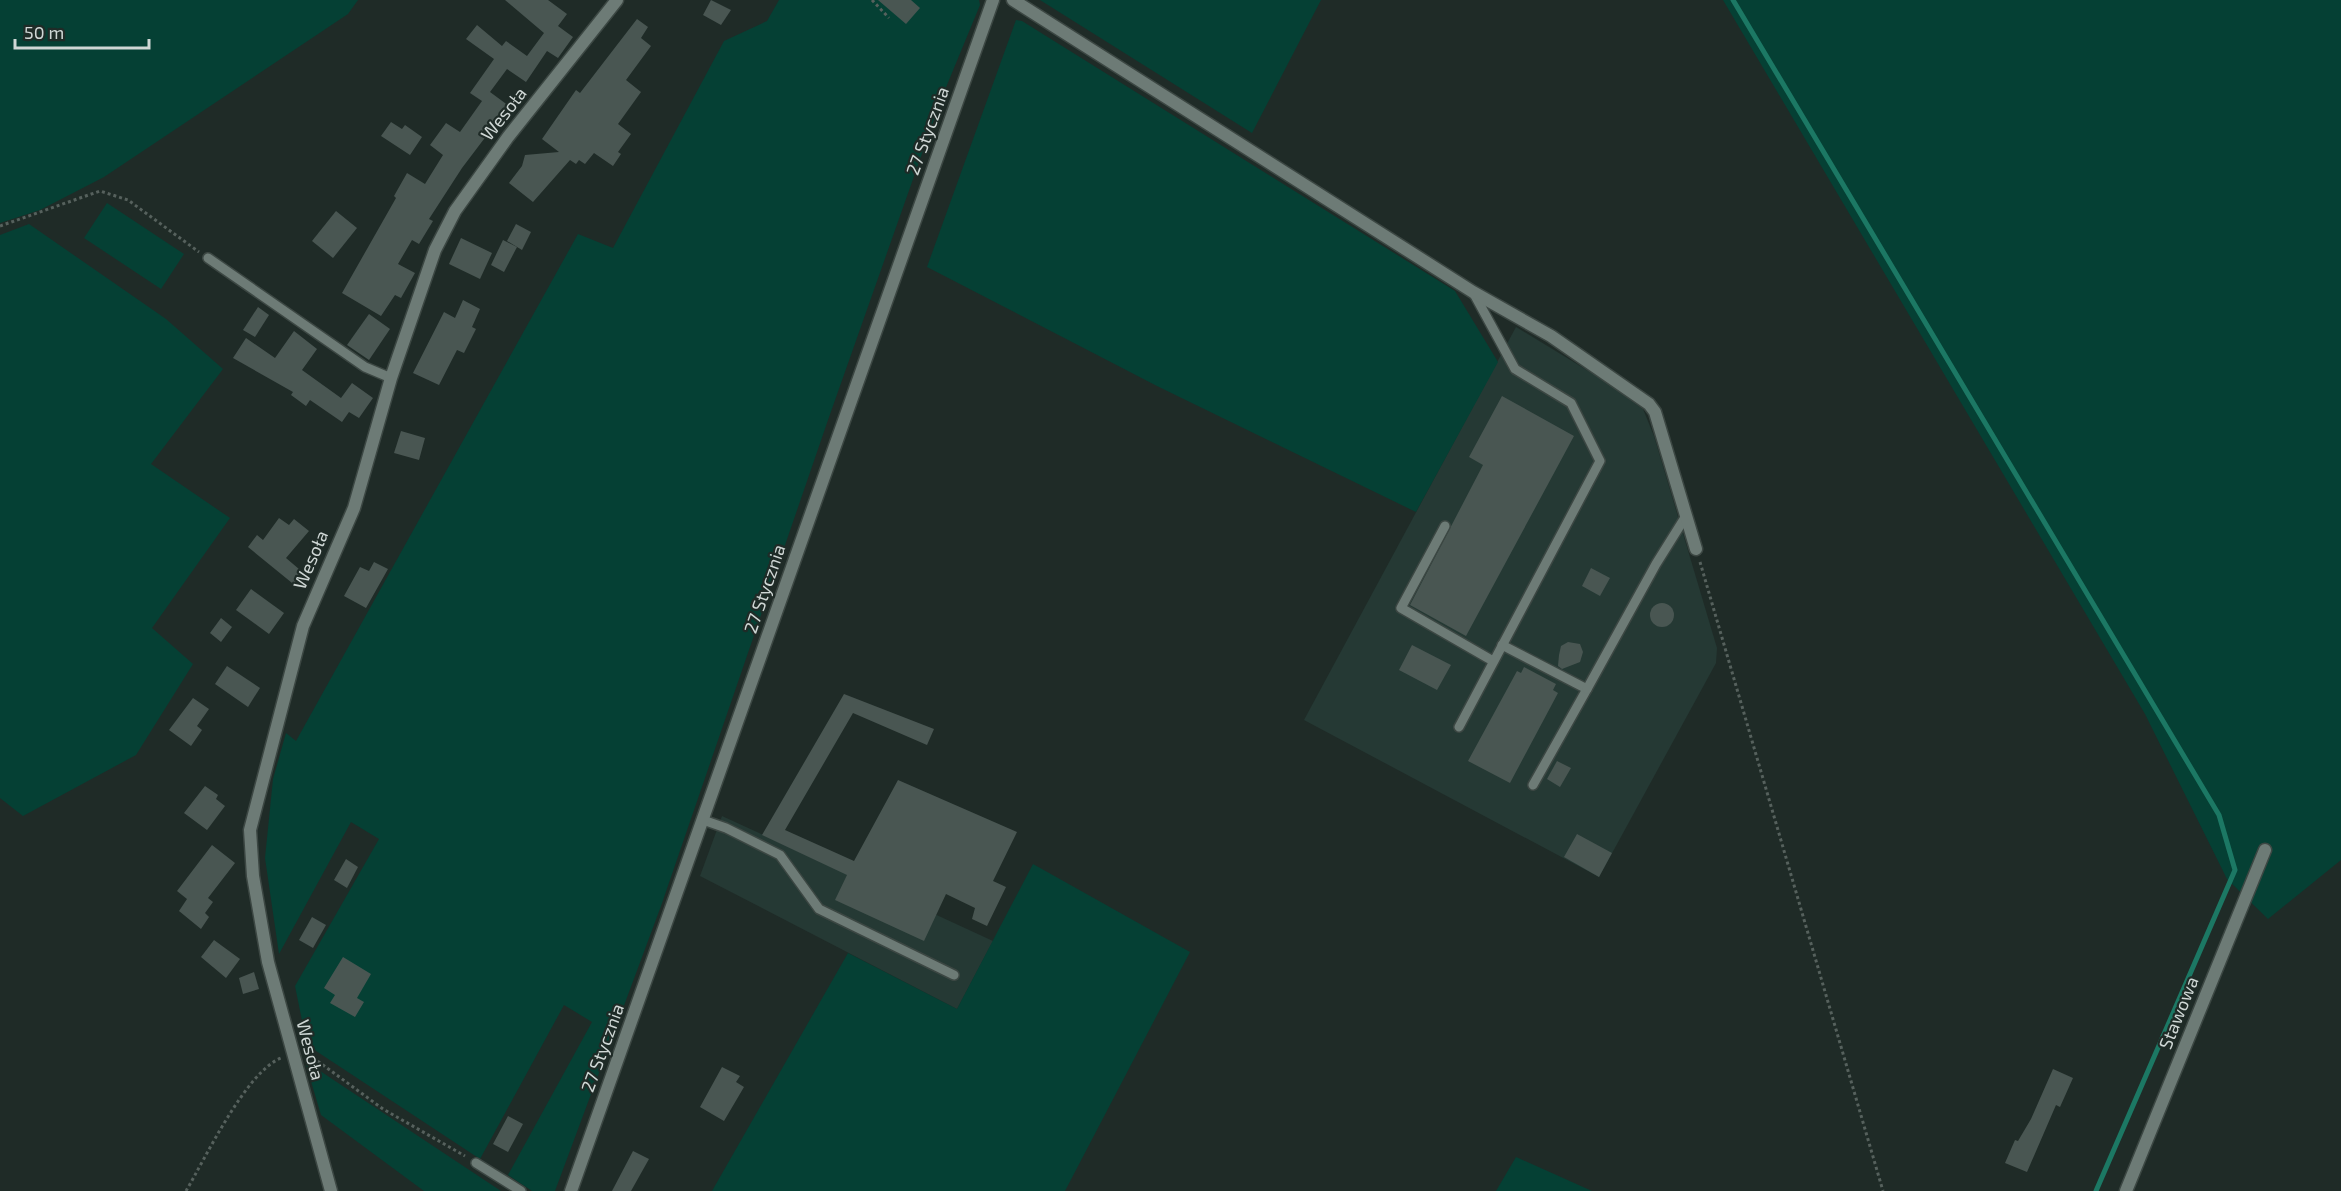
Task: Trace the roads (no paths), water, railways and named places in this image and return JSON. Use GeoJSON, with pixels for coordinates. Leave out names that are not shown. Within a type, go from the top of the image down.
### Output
{"type":"FeatureCollection","features":[{"type":"Feature","properties":{"kind":"street","name":"Wesoła"},"geometry":{"type":"LineString","coordinates":[[331,1191],[268,962],[253,876],[250,830],[303,626],[354,508],[391,378],[435,250],[455,211],[508,137],[618,0]]}},
{"type":"Feature","properties":{"kind":"street","name":"27 Stycznia"},"geometry":{"type":"LineString","coordinates":[[571,1191],[993,0]]}},
{"type":"Feature","properties":{"kind":"street"},"geometry":{"type":"LineString","coordinates":[[1013,0],[1473,292],[1551,336],[1649,404],[1655,412],[1696,549]]}},
{"type":"Feature","properties":{"kind":"street","name":"Stawowa"},"geometry":{"type":"LineString","coordinates":[[2126,1191],[2265,849]]}},
{"type":"Feature","properties":{"kind":"lane"},"geometry":{"type":"LineString","coordinates":[[208,258],[365,367],[391,378]]}},
{"type":"Feature","properties":{"kind":"lane"},"geometry":{"type":"LineString","coordinates":[[1459,727],[1600,461],[1571,403],[1515,369],[1490,328],[1473,292]]}},
{"type":"Feature","properties":{"kind":"lane"},"geometry":{"type":"LineString","coordinates":[[1533,784],[1656,564],[1686,516]]}},
{"type":"Feature","properties":{"kind":"lane"},"geometry":{"type":"LineString","coordinates":[[1445,526],[1401,608],[1493,661]]}},
{"type":"Feature","properties":{"kind":"lane"},"geometry":{"type":"LineString","coordinates":[[1502,645],[1587,689]]}},
{"type":"Feature","properties":{"kind":"lane"},"geometry":{"type":"LineString","coordinates":[[703,819],[752,839],[780,855],[819,909],[954,975]]}},
{"type":"Feature","properties":{"kind":"lane"},"geometry":{"type":"LineString","coordinates":[[476,1163],[521,1191]]}},
{"type":"Feature","properties":{"kind":"waterway"},"geometry":{"type":"LineString","coordinates":[[1733,0],[2219,815],[2235,870],[2096,1191]]}}]}
